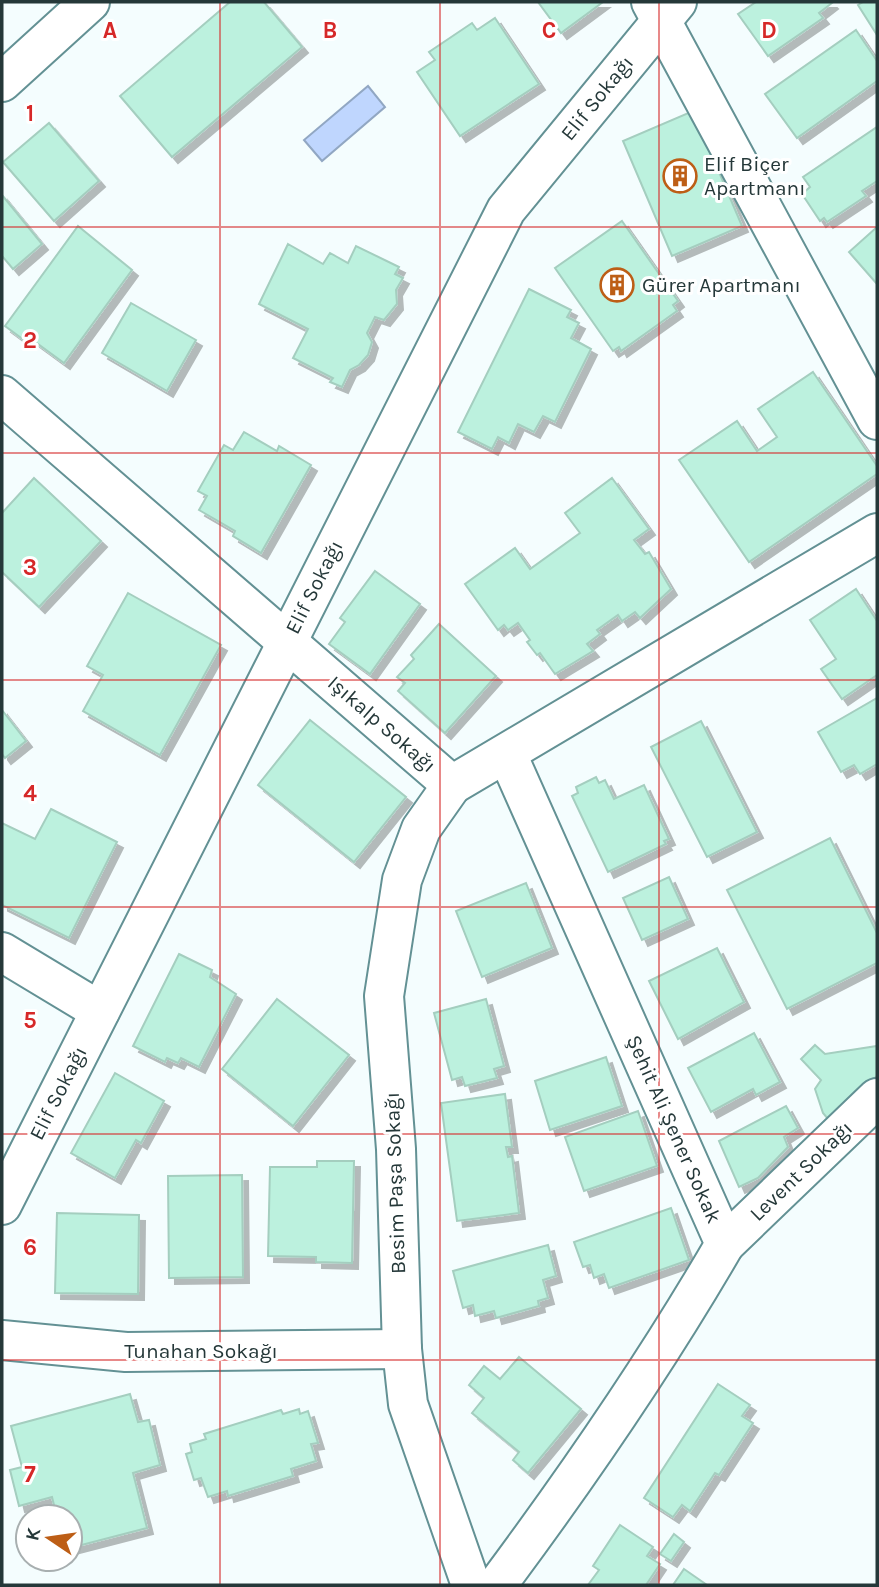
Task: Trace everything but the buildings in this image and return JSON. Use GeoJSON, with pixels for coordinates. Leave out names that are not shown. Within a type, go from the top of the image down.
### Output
{"type":"FeatureCollection","features":[{"type":"Feature","properties":{"kind":"street"},"geometry":{"type":"LineString","coordinates":[[2,82],[90,2]]}},
{"type":"Feature","properties":{"kind":"street"},"geometry":{"type":"LineString","coordinates":[[663,8],[877,420]]}},
{"type":"Feature","properties":{"kind":"street","name":"Elif Sokağı"},"geometry":{"type":"LineString","coordinates":[[2,1205],[506,210],[663,8]]}},
{"type":"Feature","properties":{"kind":"street","name":"Işıkalp Sokağı"},"geometry":{"type":"LineString","coordinates":[[2,395],[452,785],[877,533]]}},
{"type":"Feature","properties":{"kind":"street","name":"Şehit Ali Şener Sokak"},"geometry":{"type":"LineString","coordinates":[[476,1585],[582,1471],[694,1298],[725,1244],[507,754]]}},
{"type":"Feature","properties":{"kind":"street","name":"Besim Paşa Sokağı"},"geometry":{"type":"LineString","coordinates":[[452,785],[421,830],[402,880],[384,996],[396,1149],[402,1349],[408,1404],[476,1585]]}},
{"type":"Feature","properties":{"kind":"street"},"geometry":{"type":"LineString","coordinates":[[2,952],[100,1011]]}},
{"type":"Feature","properties":{"kind":"street","name":"Levent Sokağı"},"geometry":{"type":"LineString","coordinates":[[725,1244],[877,1098]]}},
{"type":"Feature","properties":{"kind":"street","name":"Tunahan Sokağı"},"geometry":{"type":"LineString","coordinates":[[2,1340],[126,1352],[402,1349]]}},
{"type":"Feature","properties":{"kind":"water"},"geometry":{"type":"Polygon","coordinates":[[[368,86],[385,107],[322,161],[304,140],[368,86]]]}},
{"type":"Feature","properties":{"kind":"place","name":"Elif Biçer Apartmanı"},"geometry":{"type":"Point","coordinates":[680,176]}},
{"type":"Feature","properties":{"kind":"place","name":"Gürer Apartmanı"},"geometry":{"type":"Point","coordinates":[617,285]}}]}
